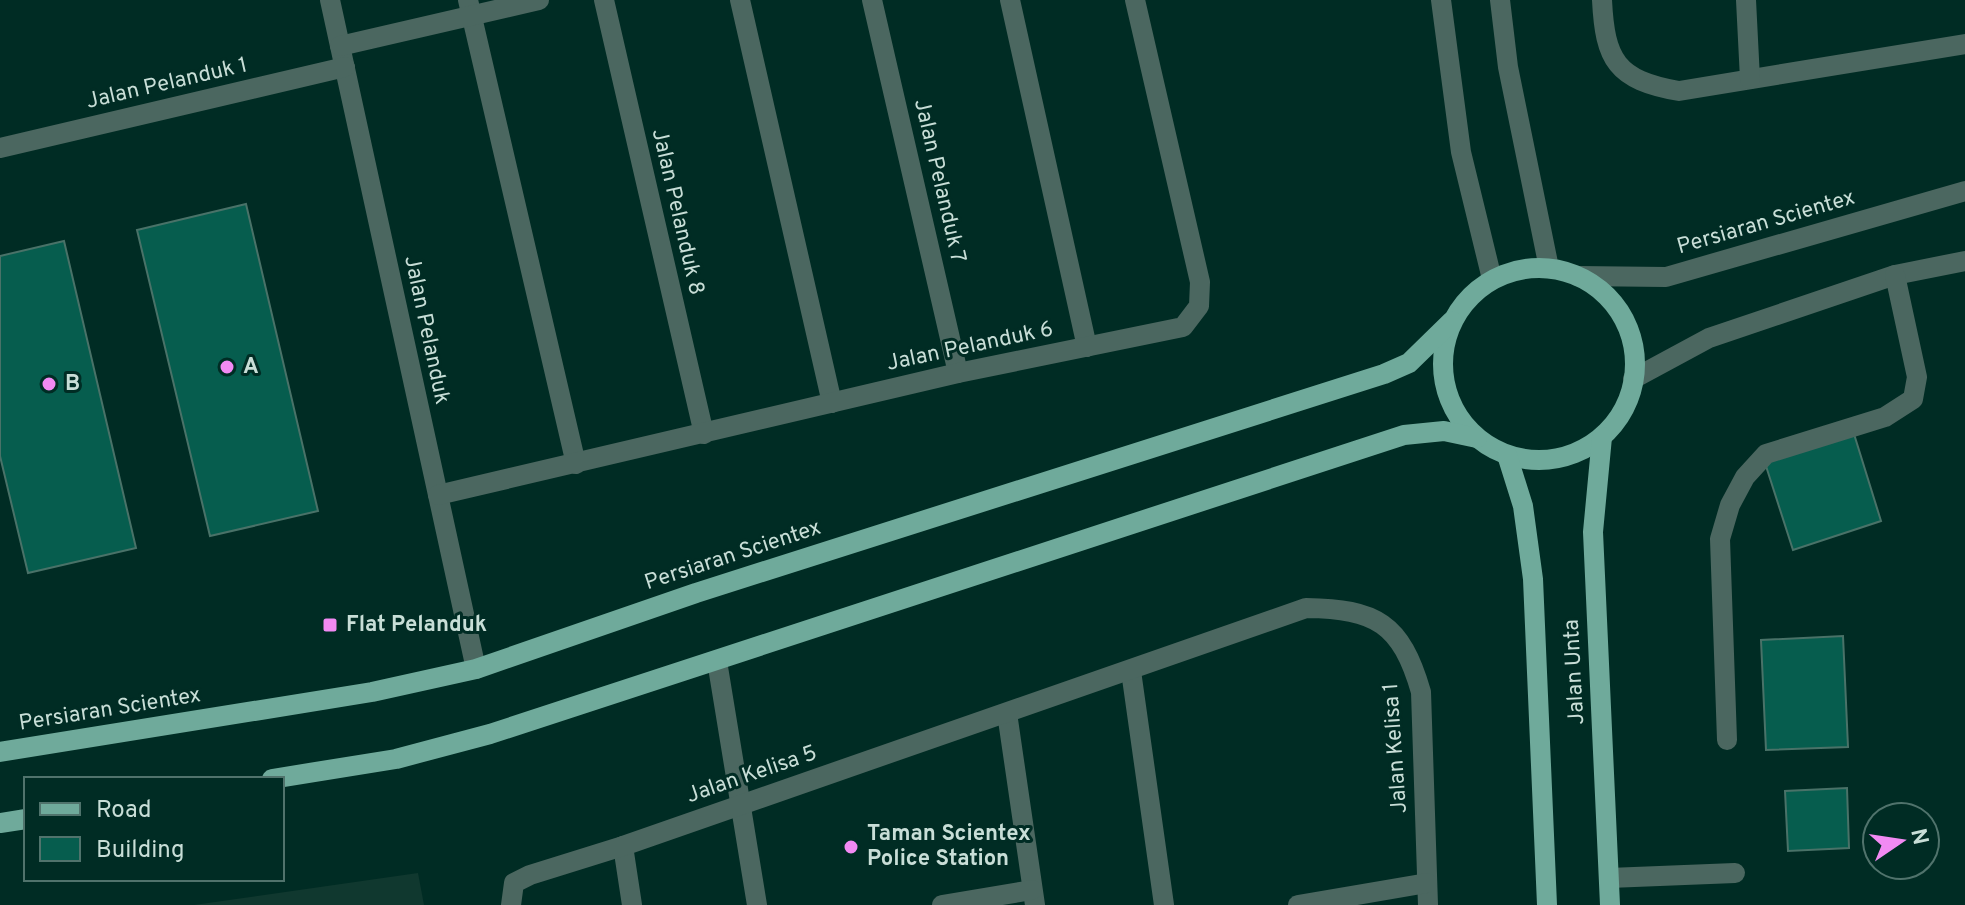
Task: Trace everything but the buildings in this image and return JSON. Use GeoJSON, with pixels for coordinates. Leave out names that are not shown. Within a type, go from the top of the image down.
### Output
{"type":"FeatureCollection","features":[{"type":"Feature","properties":{"kind":"main road"},"geometry":{"type":"LineString","coordinates":[[284,777],[396,759],[476,738],[1404,435],[1444,431],[1477,438],[1507,455],[1540,461],[1573,454],[1602,437],[1623,411],[1633,379],[1633,346],[1621,314],[1602,291],[1577,276],[1549,268],[1520,269],[1492,279],[1469,297],[1452,321],[1443,350],[1444,382],[1455,409],[1477,438]]}},
{"type":"Feature","properties":{"kind":"main road","name":"Persiaran Scientex"},"geometry":{"type":"LineString","coordinates":[[0,752],[372,692],[476,669],[696,593],[1384,374],[1417,357],[1452,321]]}},
{"type":"Feature","properties":{"kind":"main road","name":"Jalan Unta"},"geometry":{"type":"LineString","coordinates":[[1602,437],[1593,532],[1610,905]]}},
{"type":"Feature","properties":{"kind":"main road","name":"Jalan Unta"},"geometry":{"type":"LineString","coordinates":[[1507,455],[1523,506],[1533,579],[1547,905]]}},
{"type":"Feature","properties":{"kind":"main road"},"geometry":{"type":"LineString","coordinates":[[0,823],[24,819]]}},
{"type":"Feature","properties":{"kind":"street","name":"Jalan Pelanduk"},"geometry":{"type":"LineString","coordinates":[[330,0],[476,669]]}},
{"type":"Feature","properties":{"kind":"street"},"geometry":{"type":"LineString","coordinates":[[340,46],[470,8],[539,0]]}},
{"type":"Feature","properties":{"kind":"street","name":"Jalan Pelanduk 8"},"geometry":{"type":"LineString","coordinates":[[604,0],[704,434]]}},
{"type":"Feature","properties":{"kind":"street"},"geometry":{"type":"LineString","coordinates":[[740,0],[832,403]]}},
{"type":"Feature","properties":{"kind":"street","name":"Jalan Pelanduk 7"},"geometry":{"type":"LineString","coordinates":[[872,0],[958,373]]}},
{"type":"Feature","properties":{"kind":"street"},"geometry":{"type":"LineString","coordinates":[[1010,0],[1087,347]]}},
{"type":"Feature","properties":{"kind":"street","name":"Jalan Pelanduk 6"},"geometry":{"type":"LineString","coordinates":[[438,495],[958,373],[1183,327],[1199,306],[1200,282],[1135,0]]}},
{"type":"Feature","properties":{"kind":"street"},"geometry":{"type":"LineString","coordinates":[[1441,0],[1461,152],[1492,279]]}},
{"type":"Feature","properties":{"kind":"street"},"geometry":{"type":"LineString","coordinates":[[1500,0],[1508,67],[1549,268]]}},
{"type":"Feature","properties":{"kind":"street"},"geometry":{"type":"LineString","coordinates":[[1602,0],[1608,51],[1614,61],[1656,87],[1679,91],[1965,44]]}},
{"type":"Feature","properties":{"kind":"street"},"geometry":{"type":"LineString","coordinates":[[1746,0],[1750,79]]}},
{"type":"Feature","properties":{"kind":"street"},"geometry":{"type":"LineString","coordinates":[[470,8],[576,464]]}},
{"type":"Feature","properties":{"kind":"street","name":"Jalan Pelanduk 1"},"geometry":{"type":"LineString","coordinates":[[0,148],[345,67]]}},
{"type":"Feature","properties":{"kind":"street","name":"Persiaran Scientex"},"geometry":{"type":"LineString","coordinates":[[1577,276],[1666,277],[1965,191]]}},
{"type":"Feature","properties":{"kind":"street"},"geometry":{"type":"LineString","coordinates":[[1633,379],[1709,338],[1895,275],[1965,261]]}},
{"type":"Feature","properties":{"kind":"street"},"geometry":{"type":"LineString","coordinates":[[1727,740],[1720,539],[1730,505],[1745,477],[1766,454],[1885,417],[1913,399],[1917,377],[1895,275]]}},
{"type":"Feature","properties":{"kind":"street","name":"Jalan Kelisa 1"},"geometry":{"type":"LineString","coordinates":[[1007,713],[1306,608],[1349,609],[1371,617],[1392,632],[1413,666],[1421,692],[1428,905]]}},
{"type":"Feature","properties":{"kind":"street"},"geometry":{"type":"LineString","coordinates":[[717,661],[757,905]]}},
{"type":"Feature","properties":{"kind":"street"},"geometry":{"type":"LineString","coordinates":[[1131,671],[1164,905]]}},
{"type":"Feature","properties":{"kind":"street"},"geometry":{"type":"LineString","coordinates":[[942,905],[1034,898],[1007,713]]}},
{"type":"Feature","properties":{"kind":"street","name":"Jalan Kelisa 5"},"geometry":{"type":"LineString","coordinates":[[511,905],[514,883],[530,875],[623,846],[1007,713]]}},
{"type":"Feature","properties":{"kind":"street"},"geometry":{"type":"LineString","coordinates":[[623,846],[632,905]]}},
{"type":"Feature","properties":{"kind":"street"},"geometry":{"type":"LineString","coordinates":[[1609,878],[1735,873]]}},
{"type":"Feature","properties":{"kind":"street"},"geometry":{"type":"LineString","coordinates":[[1298,905],[1427,883]]}},
{"type":"Feature","properties":{"kind":"shaded area"},"geometry":{"type":"Polygon","coordinates":[[[418,873],[424,905],[194,905],[418,873]]]}},
{"type":"Feature","properties":{"kind":"place","name":"A"},"geometry":{"type":"Point","coordinates":[227,367]}},
{"type":"Feature","properties":{"kind":"place","name":"B"},"geometry":{"type":"Point","coordinates":[49,384]}},
{"type":"Feature","properties":{"kind":"place","name":"Flat Pelanduk"},"geometry":{"type":"Point","coordinates":[330,625]}},
{"type":"Feature","properties":{"kind":"place","name":"Taman Scientex Police Station"},"geometry":{"type":"Point","coordinates":[851,847]}}]}
